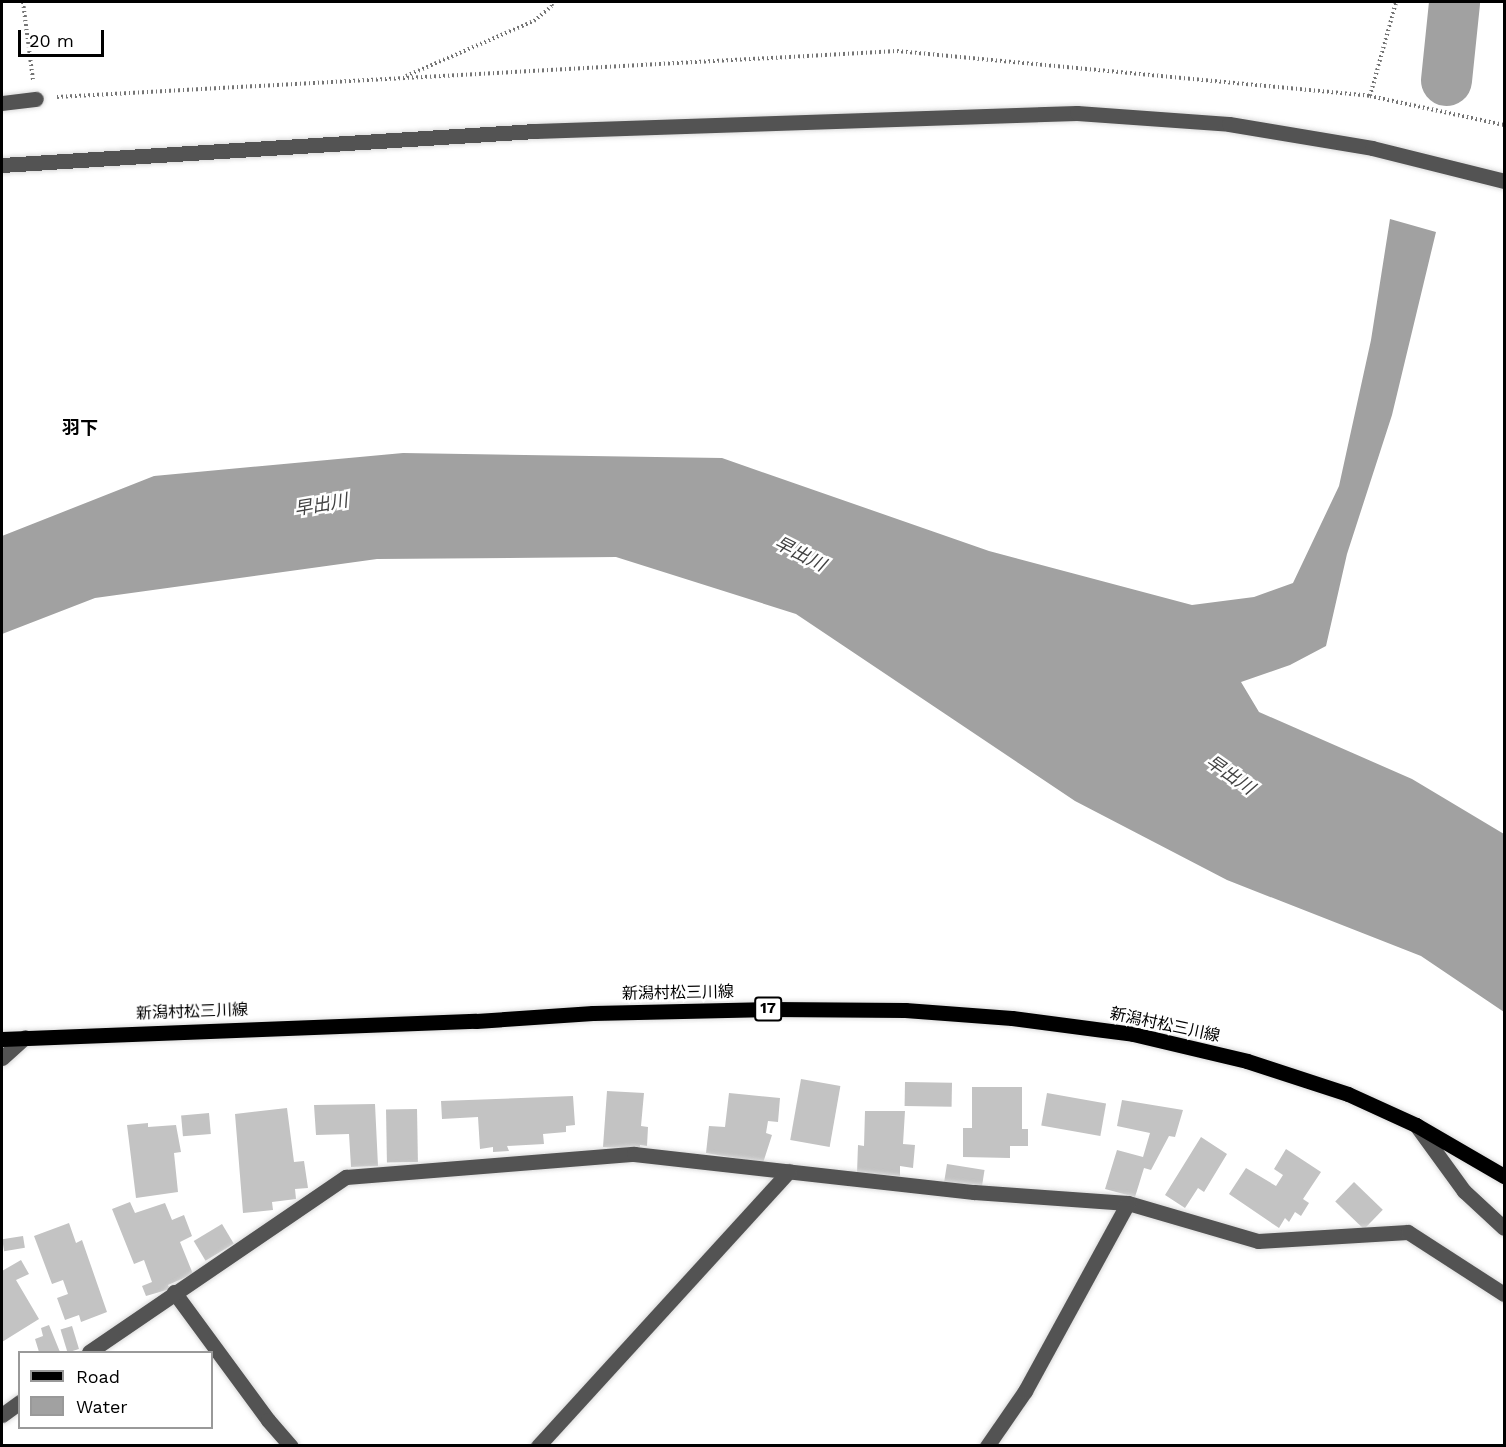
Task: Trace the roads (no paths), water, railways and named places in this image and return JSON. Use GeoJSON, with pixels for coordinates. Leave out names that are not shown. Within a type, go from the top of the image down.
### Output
{"type":"FeatureCollection","features":[{"type":"Feature","properties":{"kind":"main road","name":"新潟村松三川線"},"geometry":{"type":"LineString","coordinates":[[2,1039],[476,1021],[593,1013],[904,1010],[1012,1018],[1133,1034],[1247,1061],[1348,1094],[1416,1125],[1504,1176]]}},
{"type":"Feature","properties":{"kind":"street"},"geometry":{"type":"LineString","coordinates":[[2,103],[36,99]]}},
{"type":"Feature","properties":{"kind":"street"},"geometry":{"type":"LineString","coordinates":[[2,165],[535,131],[1077,113],[1230,124],[1372,148],[1504,181]]}},
{"type":"Feature","properties":{"kind":"street"},"geometry":{"type":"LineString","coordinates":[[2,1058],[25,1037]]}},
{"type":"Feature","properties":{"kind":"street"},"geometry":{"type":"LineString","coordinates":[[1416,1125],[1464,1191],[1504,1228]]}},
{"type":"Feature","properties":{"kind":"street"},"geometry":{"type":"LineString","coordinates":[[92,1351],[174,1292],[346,1177],[634,1154],[974,1192],[1128,1203],[1257,1241],[1408,1232],[1504,1294]]}},
{"type":"Feature","properties":{"kind":"street"},"geometry":{"type":"LineString","coordinates":[[538,1446],[789,1171]]}},
{"type":"Feature","properties":{"kind":"street"},"geometry":{"type":"LineString","coordinates":[[987,1446],[1025,1391],[1128,1203]]}},
{"type":"Feature","properties":{"kind":"street"},"geometry":{"type":"LineString","coordinates":[[174,1292],[268,1420],[291,1446]]}},
{"type":"Feature","properties":{"kind":"street"},"geometry":{"type":"LineString","coordinates":[[2,1415],[18,1403]]}},
{"type":"Feature","properties":{"kind":"water","name":"早出川"},"geometry":{"type":"Polygon","coordinates":[[[1390,219],[1436,232],[1392,415],[1347,554],[1326,646],[1290,665],[1241,682],[1259,712],[1412,779],[1504,834],[1504,1012],[1421,956],[1227,880],[1075,801],[796,614],[616,557],[377,559],[95,598],[2,634],[2,536],[154,476],[403,453],[722,458],[989,551],[1192,605],[1254,597],[1293,583],[1339,486],[1371,340],[1390,219]]]}},
{"type":"Feature","properties":{"kind":"waterway"},"geometry":{"type":"LineString","coordinates":[[1446,80],[1454,2]]}},
{"type":"Feature","properties":{"kind":"district","name":"羽下"},"geometry":{"type":"Point","coordinates":[80,428]}}]}
